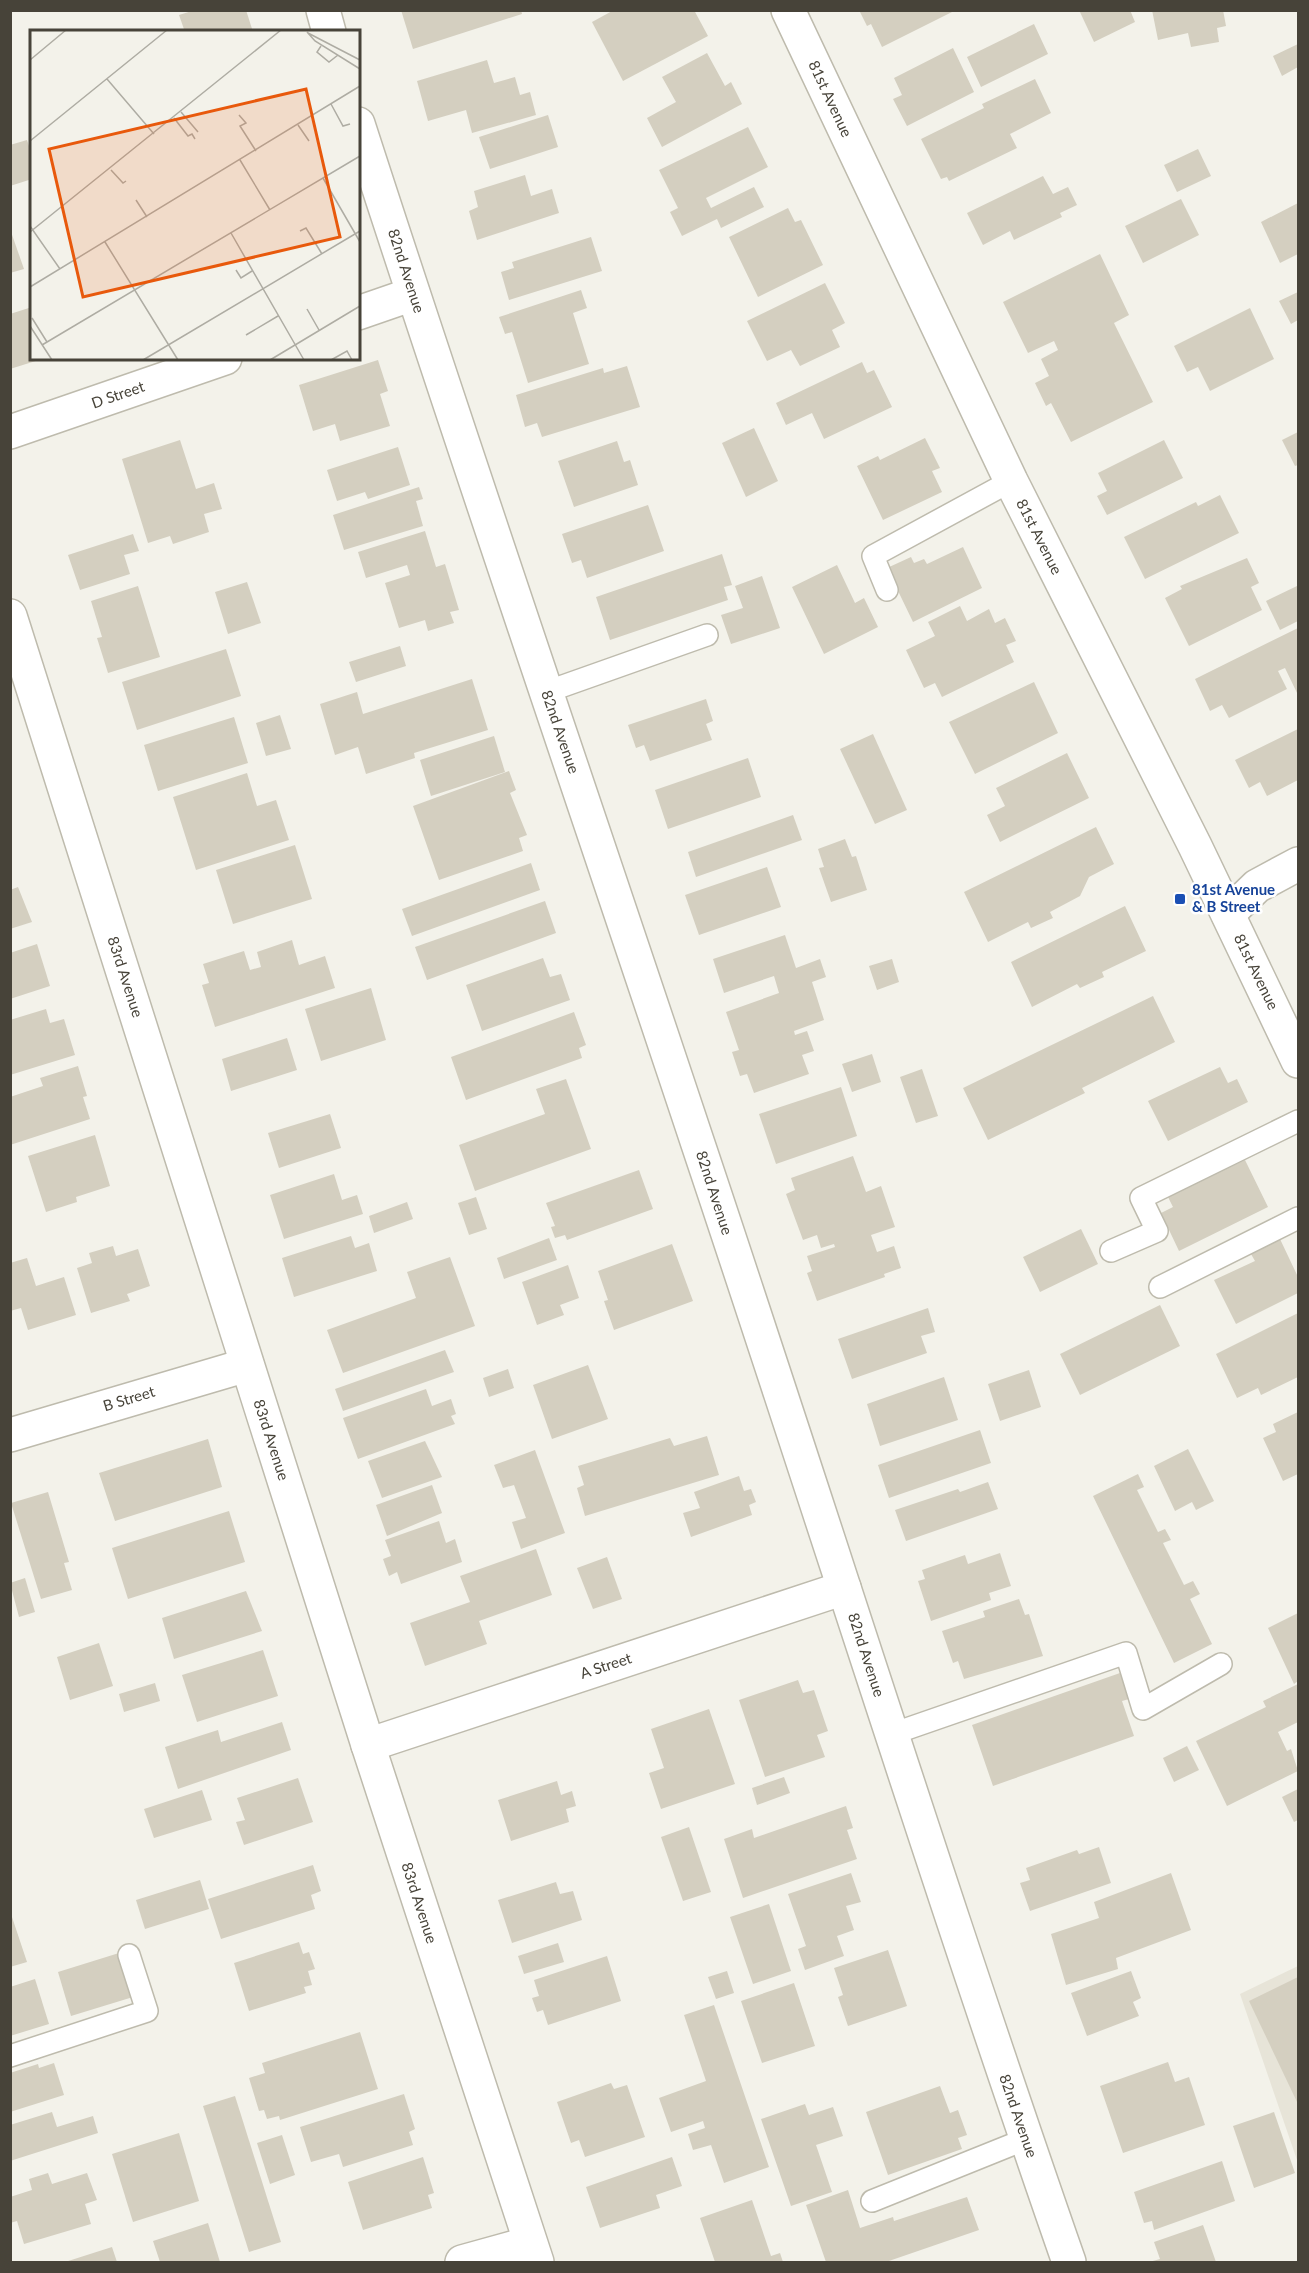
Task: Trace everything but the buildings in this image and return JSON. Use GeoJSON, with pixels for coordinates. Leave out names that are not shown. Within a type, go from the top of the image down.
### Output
{"type":"FeatureCollection","features":[{"type":"Feature","properties":{"kind":"street"},"geometry":{"type":"LineString","coordinates":[[323,10],[328,30]]}},
{"type":"Feature","properties":{"kind":"street","name":"81st Avenue"},"geometry":{"type":"LineString","coordinates":[[788,10],[1011,481],[1299,1061]]}},
{"type":"Feature","properties":{"kind":"street","name":"82nd Avenue"},"geometry":{"type":"LineString","coordinates":[[360,130],[1026,2139],[1069,2262]]}},
{"type":"Feature","properties":{"kind":"street"},"geometry":{"type":"LineString","coordinates":[[360,312],[413,294]]}},
{"type":"Feature","properties":{"kind":"street","name":"D Street"},"geometry":{"type":"LineString","coordinates":[[10,432],[219,360]]}},
{"type":"Feature","properties":{"kind":"street","name":"83rd Avenue"},"geometry":{"type":"LineString","coordinates":[[10,616],[368,1745],[534,2253]]}},
{"type":"Feature","properties":{"kind":"street"},"geometry":{"type":"LineString","coordinates":[[1228,914],[1257,886],[1299,864]]}},
{"type":"Feature","properties":{"kind":"street","name":"B Street"},"geometry":{"type":"LineString","coordinates":[[10,1435],[247,1365]]}},
{"type":"Feature","properties":{"kind":"street","name":"A Street"},"geometry":{"type":"LineString","coordinates":[[368,1745],[844,1588]]}},
{"type":"Feature","properties":{"kind":"street"},"geometry":{"type":"LineString","coordinates":[[462,2262],[534,2253]]}},
{"type":"Feature","properties":{"kind":"lane"},"geometry":{"type":"LineString","coordinates":[[887,590],[873,556],[1011,481]]}},
{"type":"Feature","properties":{"kind":"lane"},"geometry":{"type":"LineString","coordinates":[[546,692],[707,635]]}},
{"type":"Feature","properties":{"kind":"lane"},"geometry":{"type":"LineString","coordinates":[[1111,1251],[1157,1231],[1141,1197],[1299,1121]]}},
{"type":"Feature","properties":{"kind":"lane"},"geometry":{"type":"LineString","coordinates":[[1160,1287],[1299,1218]]}},
{"type":"Feature","properties":{"kind":"lane"},"geometry":{"type":"LineString","coordinates":[[892,1734],[1126,1653],[1143,1709],[1221,1664]]}},
{"type":"Feature","properties":{"kind":"lane"},"geometry":{"type":"LineString","coordinates":[[10,2056],[147,2011],[129,1955]]}},
{"type":"Feature","properties":{"kind":"lane"},"geometry":{"type":"LineString","coordinates":[[872,2202],[1026,2139]]}},
{"type":"Feature","properties":{"kind":"shaded area"},"geometry":{"type":"Polygon","coordinates":[[[1298,1966],[1298,2163],[1240,1994],[1298,1966]]]}},
{"type":"Feature","properties":{"kind":"place","name":"81st Avenue & B Street"},"geometry":{"type":"Point","coordinates":[1180,899]}}]}
